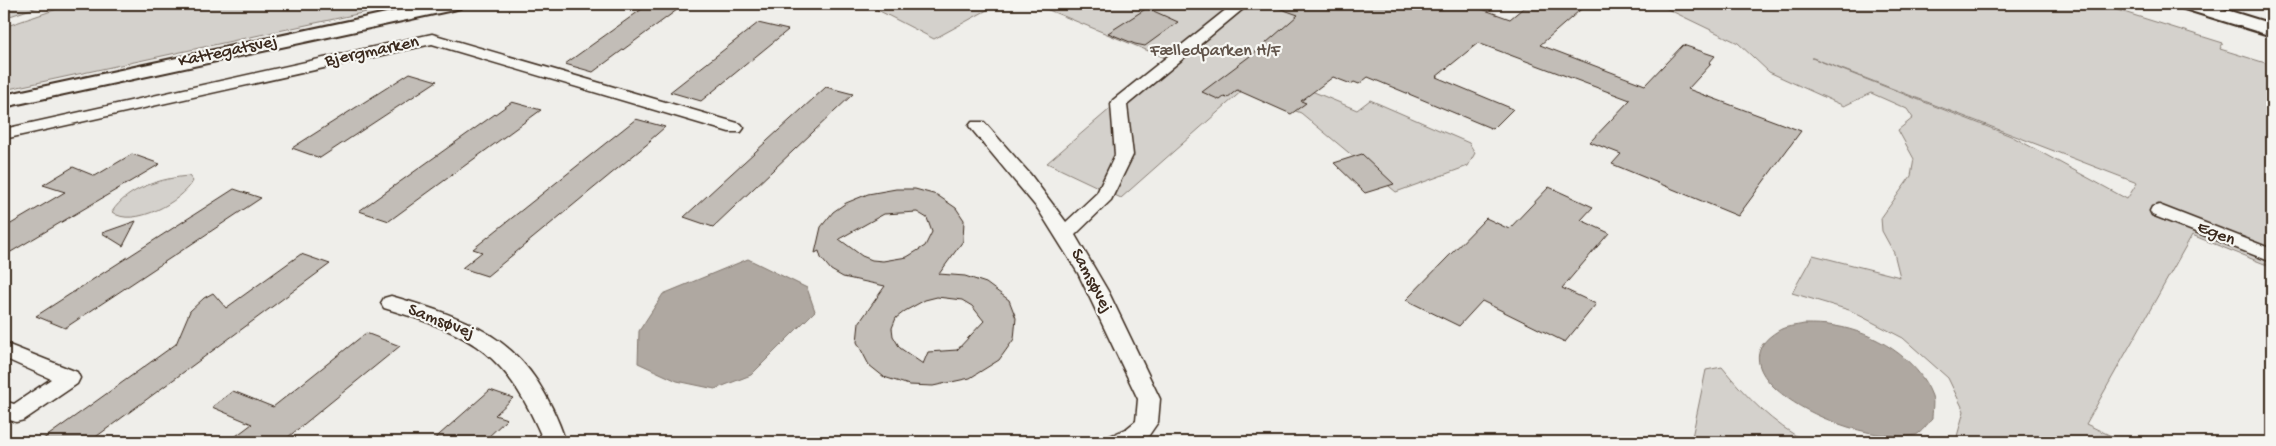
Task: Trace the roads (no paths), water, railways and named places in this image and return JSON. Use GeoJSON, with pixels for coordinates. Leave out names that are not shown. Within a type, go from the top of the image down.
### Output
{"type":"FeatureCollection","features":[{"type":"Feature","properties":{"kind":"street","name":"Kattegatsvej"},"geometry":{"type":"LineString","coordinates":[[4,101],[453,4]]}},
{"type":"Feature","properties":{"kind":"street"},"geometry":{"type":"LineString","coordinates":[[1065,234],[1105,196],[1124,155],[1119,104],[1242,4]]}},
{"type":"Feature","properties":{"kind":"street"},"geometry":{"type":"LineString","coordinates":[[2188,4],[2272,30]]}},
{"type":"Feature","properties":{"kind":"street","name":"Bjergmarken"},"geometry":{"type":"LineString","coordinates":[[4,134],[432,39],[735,128]]}},
{"type":"Feature","properties":{"kind":"street","name":"Samsøvej"},"geometry":{"type":"LineString","coordinates":[[978,126],[1022,175],[1065,234],[1106,309],[1149,399],[1151,412],[1145,426],[1139,434],[1118,442]]}},
{"type":"Feature","properties":{"kind":"street","name":"Egen"},"geometry":{"type":"LineString","coordinates":[[2159,211],[2272,256]]}},
{"type":"Feature","properties":{"kind":"street","name":"Samsøvej"},"geometry":{"type":"LineString","coordinates":[[391,303],[432,315],[481,337],[510,361],[537,400],[555,442]]}},
{"type":"Feature","properties":{"kind":"street"},"geometry":{"type":"LineString","coordinates":[[4,350],[69,378],[16,414],[4,409]]}},
{"type":"Feature","properties":{"kind":"park label","name":"Fælledparken H/F"},"geometry":{"type":"Point","coordinates":[1215,51]}}]}
